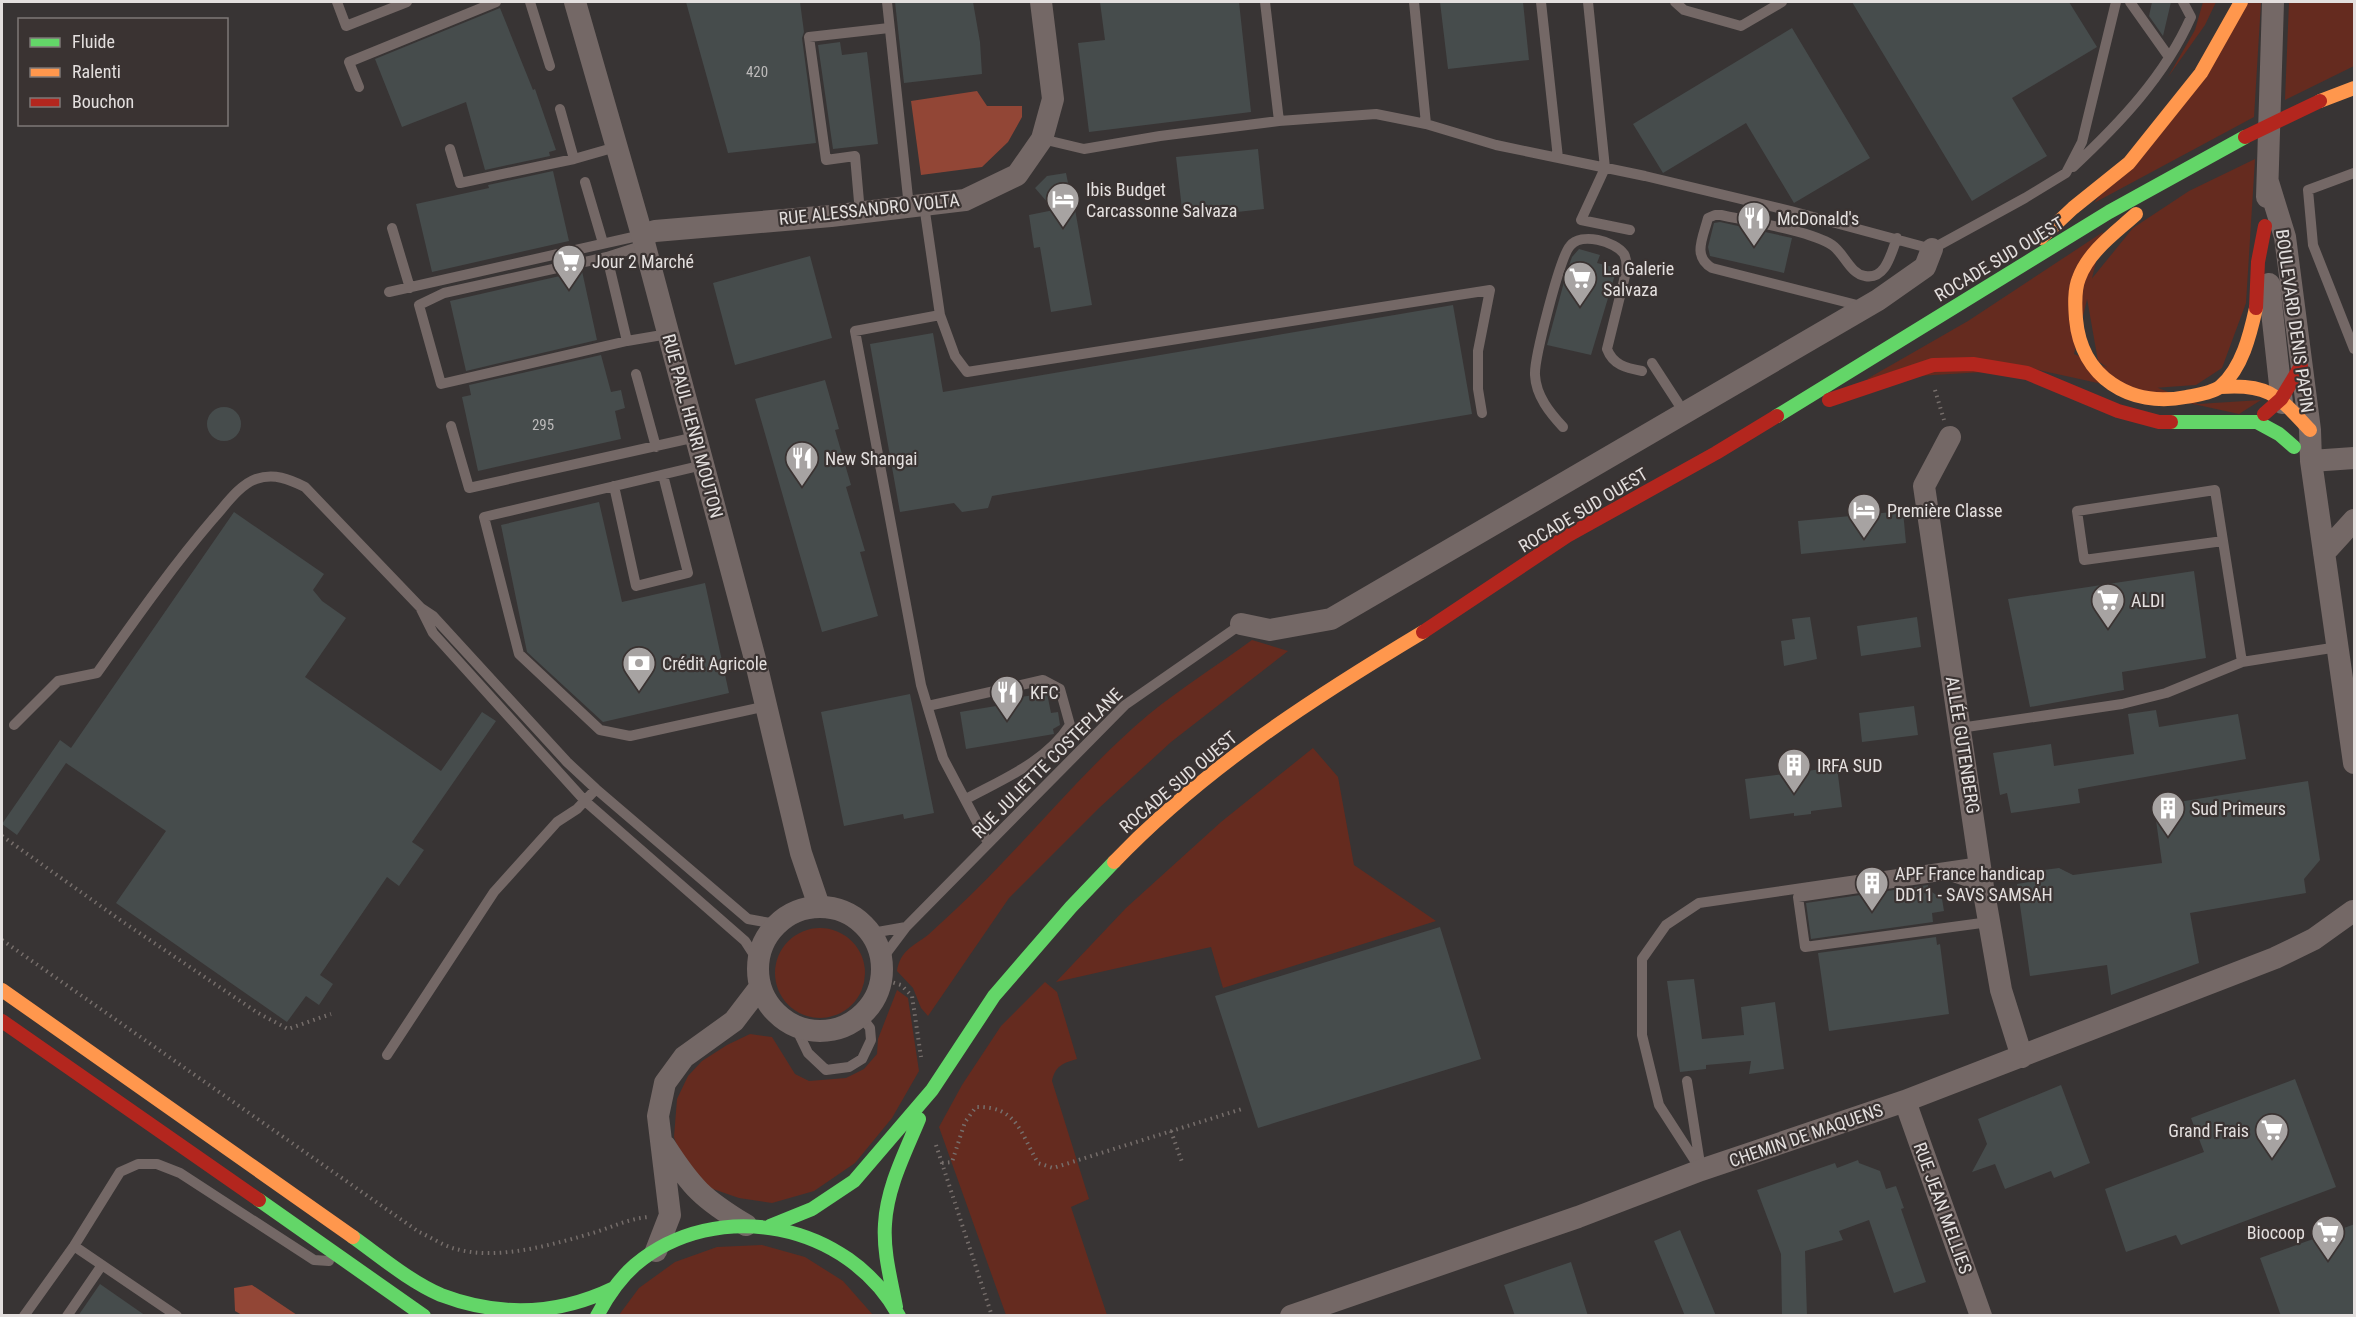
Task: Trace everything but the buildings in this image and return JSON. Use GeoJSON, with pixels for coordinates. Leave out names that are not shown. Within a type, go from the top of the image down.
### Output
{"type":"FeatureCollection","features":[{"type":"Feature","properties":{"kind":"main road"},"geometry":{"type":"LineString","coordinates":[[1995,283],[2073,208],[2129,163],[2201,73],[2241,2]]}},
{"type":"Feature","properties":{"kind":"main road","name":"ROCADE SUD OUEST"},"geometry":{"type":"LineString","coordinates":[[770,1226],[812,1209],[854,1181],[932,1090],[994,996],[1071,907],[1143,832],[1224,764],[1331,687],[1450,615],[1568,536],[1716,453],[2109,213],[2245,138],[2320,101],[2355,88]]}},
{"type":"Feature","properties":{"kind":"main road"},"geometry":{"type":"LineString","coordinates":[[2245,138],[2147,205],[2092,254],[2078,279],[2075,302],[2078,337],[2093,366],[2113,387],[2142,397],[2170,400],[2220,387],[2246,384],[2266,389],[2281,399],[2310,430]]}},
{"type":"Feature","properties":{"kind":"main road"},"geometry":{"type":"LineString","coordinates":[[2220,387],[2238,363],[2249,341],[2258,301],[2258,262],[2265,226]]}},
{"type":"Feature","properties":{"kind":"main road"},"geometry":{"type":"LineString","coordinates":[[1716,453],[1844,393],[1934,365],[1973,364],[2027,373],[2118,411],[2159,422],[2257,422],[2279,434],[2302,454]]}},
{"type":"Feature","properties":{"kind":"main road"},"geometry":{"type":"LineString","coordinates":[[2257,422],[2281,399],[2301,366]]}},
{"type":"Feature","properties":{"kind":"main road"},"geometry":{"type":"LineString","coordinates":[[2,990],[387,1261],[441,1295],[475,1306],[499,1310],[559,1309],[582,1303],[614,1288]]}},
{"type":"Feature","properties":{"kind":"main road"},"geometry":{"type":"LineString","coordinates":[[2,1021],[424,1316]]}},
{"type":"Feature","properties":{"kind":"main road","name":"ROCADE SUD OUEST"},"geometry":{"type":"LineString","coordinates":[[898,1313],[886,1249],[886,1209],[896,1173],[932,1090]]}},
{"type":"Feature","properties":{"kind":"main road"},"geometry":{"type":"LineString","coordinates":[[597,1316],[614,1288],[656,1251],[694,1233],[746,1225],[770,1226],[808,1236],[843,1254],[873,1280],[898,1313]]}},
{"type":"Feature","properties":{"kind":"street","name":"RUE PAUL HENRI MOUTON"},"geometry":{"type":"LineString","coordinates":[[575,2],[643,240],[768,706],[811,907]]}},
{"type":"Feature","properties":{"kind":"street","name":"RUE ALESSANDRO VOLTA"},"geometry":{"type":"LineString","coordinates":[[643,240],[655,231],[860,213],[965,200],[1017,175],[1042,139],[1053,99],[1041,2]]}},
{"type":"Feature","properties":{"kind":"street","name":"BOULEVARD DENIS PAPIN"},"geometry":{"type":"LineString","coordinates":[[2273,2],[2265,226],[2281,399],[2302,454],[2324,553],[2355,763]]}},
{"type":"Feature","properties":{"kind":"street","name":"BOULEVARD DENIS PAPIN"},"geometry":{"type":"LineString","coordinates":[[2268,182],[2285,237],[2310,430],[2302,454]]}},
{"type":"Feature","properties":{"kind":"street"},"geometry":{"type":"LineString","coordinates":[[1247,620],[1270,630],[1331,619],[1865,307],[1925,267],[1932,249]]}},
{"type":"Feature","properties":{"kind":"street","name":"ALLÉE GUTENBERG"},"geometry":{"type":"LineString","coordinates":[[1950,437],[1916,485],[1930,573],[1960,728],[1983,887],[2001,990],[2022,1057]]}},
{"type":"Feature","properties":{"kind":"street"},"geometry":{"type":"LineString","coordinates":[[2302,454],[2355,458]]}},
{"type":"Feature","properties":{"kind":"street"},"geometry":{"type":"LineString","coordinates":[[2324,553],[2355,520]]}},
{"type":"Feature","properties":{"kind":"street"},"geometry":{"type":"LineString","coordinates":[[734,1021],[787,1021],[819,1032],[837,1029],[853,1022],[867,1011],[877,996],[882,969],[872,933],[852,915],[836,908],[811,907],[789,914],[776,924],[764,941],[758,961],[760,987],[766,1003],[787,1021]]}},
{"type":"Feature","properties":{"kind":"street","name":"CHEMIN DE MAQUENS"},"geometry":{"type":"LineString","coordinates":[[1291,1316],[1578,1218],[1701,1170],[1905,1101],[2022,1057],[2275,958],[2314,939],[2354,910]]}},
{"type":"Feature","properties":{"kind":"street","name":"CHEMIN DE MAQUENS"},"geometry":{"type":"LineString","coordinates":[[2314,939],[2355,934]]}},
{"type":"Feature","properties":{"kind":"street"},"geometry":{"type":"LineString","coordinates":[[656,1251],[670,1215],[658,1116],[665,1083],[684,1057],[734,1021],[760,987]]}},
{"type":"Feature","properties":{"kind":"street","name":"RUE JEAN MELLIES"},"geometry":{"type":"LineString","coordinates":[[1905,1101],[1982,1316]]}},
{"type":"Feature","properties":{"kind":"street"},"geometry":{"type":"LineString","coordinates":[[660,1138],[687,1180],[701,1195],[746,1225]]}},
{"type":"Feature","properties":{"kind":"lane"},"geometry":{"type":"LineString","coordinates":[[337,2],[346,26],[407,2]]}},
{"type":"Feature","properties":{"kind":"lane"},"geometry":{"type":"LineString","coordinates":[[359,87],[349,62],[496,2]]}},
{"type":"Feature","properties":{"kind":"lane"},"geometry":{"type":"LineString","coordinates":[[530,2],[550,66]]}},
{"type":"Feature","properties":{"kind":"lane"},"geometry":{"type":"LineString","coordinates":[[887,2],[916,206],[940,315],[955,356],[967,372],[1490,290],[1478,351],[1478,389],[1482,413]]}},
{"type":"Feature","properties":{"kind":"lane"},"geometry":{"type":"LineString","coordinates":[[1265,2],[1279,121]]}},
{"type":"Feature","properties":{"kind":"lane"},"geometry":{"type":"LineString","coordinates":[[1414,2],[1426,124]]}},
{"type":"Feature","properties":{"kind":"lane"},"geometry":{"type":"LineString","coordinates":[[1541,2],[1558,158]]}},
{"type":"Feature","properties":{"kind":"lane"},"geometry":{"type":"LineString","coordinates":[[1588,2],[1605,168],[1581,220],[1630,230]]}},
{"type":"Feature","properties":{"kind":"lane"},"geometry":{"type":"LineString","coordinates":[[1675,2],[1684,10],[1742,26],[1782,2]]}},
{"type":"Feature","properties":{"kind":"lane"},"geometry":{"type":"LineString","coordinates":[[2066,173],[2082,142],[2116,2]]}},
{"type":"Feature","properties":{"kind":"lane"},"geometry":{"type":"LineString","coordinates":[[2130,2],[2169,57]]}},
{"type":"Feature","properties":{"kind":"lane"},"geometry":{"type":"LineString","coordinates":[[1042,139],[1084,149],[1160,136],[1279,121],[1376,114],[1426,124],[1496,145],[1605,168],[1898,238],[1932,249],[2066,173],[2119,124],[2180,43],[2191,17],[2183,2]]}},
{"type":"Feature","properties":{"kind":"lane"},"geometry":{"type":"LineString","coordinates":[[860,213],[855,156],[826,160],[809,37],[890,28]]}},
{"type":"Feature","properties":{"kind":"lane"},"geometry":{"type":"LineString","coordinates":[[560,109],[574,159]]}},
{"type":"Feature","properties":{"kind":"lane"},"geometry":{"type":"LineString","coordinates":[[450,149],[460,183],[574,159],[616,147]]}},
{"type":"Feature","properties":{"kind":"lane"},"geometry":{"type":"LineString","coordinates":[[2355,173],[2308,190],[2313,245],[2355,349]]}},
{"type":"Feature","properties":{"kind":"lane"},"geometry":{"type":"LineString","coordinates":[[585,182],[603,243]]}},
{"type":"Feature","properties":{"kind":"lane"},"geometry":{"type":"LineString","coordinates":[[1865,307],[1712,268],[1703,262],[1699,255],[1708,218],[1721,215],[1829,243],[1839,250],[1854,271],[1865,276],[1879,274],[1885,269],[1898,238]]}},
{"type":"Feature","properties":{"kind":"lane"},"geometry":{"type":"LineString","coordinates":[[392,228],[410,288]]}},
{"type":"Feature","properties":{"kind":"lane"},"geometry":{"type":"LineString","coordinates":[[1563,427],[1551,413],[1539,392],[1535,374],[1563,260],[1570,245],[1583,239],[1595,240],[1614,246],[1623,253],[1627,263],[1626,272],[1606,349],[1610,357],[1623,367],[1642,371]]}},
{"type":"Feature","properties":{"kind":"lane"},"geometry":{"type":"LineString","coordinates":[[389,292],[603,243],[643,240]]}},
{"type":"Feature","properties":{"kind":"lane"},"geometry":{"type":"LineString","coordinates":[[643,240],[607,257],[444,293],[419,305],[441,384],[627,341],[668,334]]}},
{"type":"Feature","properties":{"kind":"lane"},"geometry":{"type":"LineString","coordinates":[[607,257],[627,341]]}},
{"type":"Feature","properties":{"kind":"lane"},"geometry":{"type":"LineString","coordinates":[[940,315],[855,331],[921,685],[943,758],[988,843]]}},
{"type":"Feature","properties":{"kind":"lane"},"geometry":{"type":"LineString","coordinates":[[1652,363],[1678,403]]}},
{"type":"Feature","properties":{"kind":"lane"},"geometry":{"type":"LineString","coordinates":[[636,374],[656,447]]}},
{"type":"Feature","properties":{"kind":"lane"},"geometry":{"type":"LineString","coordinates":[[451,426],[469,488],[696,437]]}},
{"type":"Feature","properties":{"kind":"lane"},"geometry":{"type":"LineString","coordinates":[[704,465],[484,518],[519,654],[600,730],[630,736],[768,706]]}},
{"type":"Feature","properties":{"kind":"lane"},"geometry":{"type":"LineString","coordinates":[[614,486],[636,586],[688,573],[663,475]]}},
{"type":"Feature","properties":{"kind":"lane"},"geometry":{"type":"LineString","coordinates":[[14,725],[58,681],[97,673],[183,554],[234,495],[254,480],[268,477],[287,478],[305,487],[421,608],[432,616],[552,746],[596,789],[748,920],[776,924]]}},
{"type":"Feature","properties":{"kind":"lane"},"geometry":{"type":"LineString","coordinates":[[2223,542],[2084,560],[2077,511],[2214,490],[2223,542],[2242,662]]}},
{"type":"Feature","properties":{"kind":"lane"},"geometry":{"type":"LineString","coordinates":[[421,608],[433,633],[585,801],[745,941],[758,961]]}},
{"type":"Feature","properties":{"kind":"lane","name":"RUE JULIETTE COSTEPLANE"},"geometry":{"type":"LineString","coordinates":[[882,969],[906,927],[959,876],[988,843],[1125,705],[1247,620]]}},
{"type":"Feature","properties":{"kind":"lane"},"geometry":{"type":"LineString","coordinates":[[1960,728],[2121,704],[2166,693],[2242,662],[2338,647]]}},
{"type":"Feature","properties":{"kind":"lane"},"geometry":{"type":"LineString","coordinates":[[928,706],[1044,680],[1060,689],[1070,725],[1060,741],[1026,767],[966,799]]}},
{"type":"Feature","properties":{"kind":"lane"},"geometry":{"type":"LineString","coordinates":[[387,1055],[494,892],[557,822],[585,801],[596,789]]}},
{"type":"Feature","properties":{"kind":"lane"},"geometry":{"type":"LineString","coordinates":[[1701,1170],[1659,1105],[1642,1035],[1642,960],[1666,925],[1699,903],[1980,862]]}},
{"type":"Feature","properties":{"kind":"lane"},"geometry":{"type":"LineString","coordinates":[[1983,887],[1947,875],[1798,897],[1804,947],[1989,922]]}},
{"type":"Feature","properties":{"kind":"lane"},"geometry":{"type":"LineString","coordinates":[[872,933],[906,927]]}},
{"type":"Feature","properties":{"kind":"lane"},"geometry":{"type":"LineString","coordinates":[[787,1021],[808,1053],[826,1070],[849,1067],[862,1059],[871,1040],[870,1028],[861,1016]]}},
{"type":"Feature","properties":{"kind":"lane"},"geometry":{"type":"LineString","coordinates":[[1687,1081],[1701,1170]]}},
{"type":"Feature","properties":{"kind":"lane"},"geometry":{"type":"LineString","coordinates":[[24,1316],[74,1246],[120,1172],[138,1164],[157,1164],[180,1173],[314,1260],[348,1261]]}},
{"type":"Feature","properties":{"kind":"lane"},"geometry":{"type":"LineString","coordinates":[[74,1246],[177,1316]]}},
{"type":"Feature","properties":{"kind":"lane"},"geometry":{"type":"LineString","coordinates":[[67,1316],[102,1265]]}},
{"type":"Feature","properties":{"kind":"path"},"geometry":{"type":"LineString","coordinates":[[2,836],[123,922],[258,1013],[288,1029],[331,1014]]}},
{"type":"Feature","properties":{"kind":"path"},"geometry":{"type":"LineString","coordinates":[[2,940],[418,1232],[456,1249],[490,1254],[543,1246],[597,1232],[630,1219],[670,1215]]}},
{"type":"Feature","properties":{"kind":"path"},"geometry":{"type":"LineString","coordinates":[[882,969],[912,996],[922,1064]]}},
{"type":"Feature","properties":{"kind":"path"},"geometry":{"type":"LineString","coordinates":[[942,1163],[952,1162],[965,1122],[976,1107],[993,1107],[1010,1114],[1038,1163],[1053,1168],[1242,1109]]}},
{"type":"Feature","properties":{"kind":"path"},"geometry":{"type":"LineString","coordinates":[[1171,1131],[1182,1162]]}},
{"type":"Feature","properties":{"kind":"path"},"geometry":{"type":"LineString","coordinates":[[935,1144],[992,1316]]}},
{"type":"Feature","properties":{"kind":"shaded area"},"geometry":{"type":"Polygon","coordinates":[[[2203,2],[2216,2],[2205,25],[2168,77],[2195,30],[2203,2]]]}},
{"type":"Feature","properties":{"kind":"shaded area"},"geometry":{"type":"Polygon","coordinates":[[[2249,2],[2261,2],[2254,117],[2094,203],[2249,2]]]}},
{"type":"Feature","properties":{"kind":"shaded area"},"geometry":{"type":"Polygon","coordinates":[[[2289,2],[2354,2],[2354,66],[2285,100],[2289,2]]]}},
{"type":"Feature","properties":{"kind":"shaded area"},"geometry":{"type":"Polygon","coordinates":[[[977,91],[987,106],[1022,106],[1022,117],[1008,142],[982,167],[921,175],[911,101],[977,91]]]}},
{"type":"Feature","properties":{"kind":"shaded area"},"geometry":{"type":"Polygon","coordinates":[[[2255,159],[2246,303],[2222,368],[2196,385],[2139,389],[2098,361],[2085,287],[2133,228],[2189,191],[2255,159]]]}},
{"type":"Feature","properties":{"kind":"shaded area"},"geometry":{"type":"Polygon","coordinates":[[[2103,232],[2074,354],[2198,404],[2261,400],[2239,414],[2034,369],[1867,379],[1968,321],[2103,232]]]}},
{"type":"Feature","properties":{"kind":"shaded area"},"geometry":{"type":"Polygon","coordinates":[[[1252,640],[1288,651],[1171,742],[1099,808],[1009,898],[928,1016],[921,1008],[913,988],[897,971],[904,954],[928,935],[980,886],[1122,738],[1186,686],[1252,640]]]}},
{"type":"Feature","properties":{"kind":"shaded area"},"geometry":{"type":"Polygon","coordinates":[[[1313,748],[1338,777],[1354,865],[1436,921],[1223,988],[1211,947],[1056,982],[1126,908],[1221,822],[1313,748]]]}},
{"type":"Feature","properties":{"kind":"shaded area"},"geometry":{"type":"Polygon","coordinates":[[[820,928],[837,931],[852,941],[862,956],[865,973],[862,990],[852,1005],[837,1015],[820,1018],[803,1015],[788,1005],[778,990],[775,973],[778,956],[788,941],[803,931],[820,928]]]}},
{"type":"Feature","properties":{"kind":"shaded area"},"geometry":{"type":"Polygon","coordinates":[[[1045,982],[1057,992],[1077,1059],[1060,1066],[1052,1081],[1089,1199],[1071,1207],[1107,1315],[1006,1315],[939,1127],[962,1085],[1001,1026],[1045,982]]]}},
{"type":"Feature","properties":{"kind":"shaded area"},"geometry":{"type":"Polygon","coordinates":[[[897,990],[908,998],[919,1071],[892,1118],[855,1163],[814,1191],[772,1203],[739,1198],[713,1189],[697,1179],[682,1161],[674,1137],[677,1099],[688,1076],[702,1061],[750,1034],[772,1037],[795,1074],[809,1081],[846,1078],[864,1069],[877,1054],[878,1039],[897,990]]]}},
{"type":"Feature","properties":{"kind":"shaded area"},"geometry":{"type":"Polygon","coordinates":[[[762,1245],[805,1257],[843,1281],[873,1315],[619,1315],[639,1288],[675,1262],[717,1247],[762,1245]]]}},
{"type":"Feature","properties":{"kind":"shaded area"},"geometry":{"type":"Polygon","coordinates":[[[252,1285],[297,1315],[242,1315],[235,1311],[234,1288],[252,1285]]]}},
{"type":"Feature","properties":{"kind":"traffic: fast"},"geometry":{"type":"LineString","coordinates":[[1777,416],[2109,212],[2245,137]]}},
{"type":"Feature","properties":{"kind":"traffic: fast"},"geometry":{"type":"LineString","coordinates":[[2171,422],[2257,422],[2279,434],[2294,447]]}},
{"type":"Feature","properties":{"kind":"traffic: fast"},"geometry":{"type":"LineString","coordinates":[[770,1226],[812,1209],[854,1181],[932,1090],[994,996],[1071,907],[1114,862]]}},
{"type":"Feature","properties":{"kind":"traffic: fast"},"geometry":{"type":"LineString","coordinates":[[896,1307],[885,1245],[886,1210],[898,1170],[919,1119]]}},
{"type":"Feature","properties":{"kind":"traffic: fast"},"geometry":{"type":"LineString","coordinates":[[259,1200],[424,1316]]}},
{"type":"Feature","properties":{"kind":"traffic: fast"},"geometry":{"type":"LineString","coordinates":[[597,1316],[629,1270],[668,1244],[704,1231],[741,1226],[779,1230],[815,1241],[848,1259],[877,1284],[899,1316]]}},
{"type":"Feature","properties":{"kind":"traffic: fast"},"geometry":{"type":"LineString","coordinates":[[353,1237],[429,1289],[441,1295],[485,1307],[506,1310],[550,1308],[572,1304],[614,1288]]}},
{"type":"Feature","properties":{"kind":"traffic: slow"},"geometry":{"type":"LineString","coordinates":[[2041,238],[2073,208],[2129,163],[2201,73],[2241,2]]}},
{"type":"Feature","properties":{"kind":"traffic: slow"},"geometry":{"type":"LineString","coordinates":[[2320,101],[2354,88]]}},
{"type":"Feature","properties":{"kind":"traffic: slow"},"geometry":{"type":"LineString","coordinates":[[2136,214],[2111,235],[2089,259],[2076,288],[2076,319],[2080,339],[2087,357],[2098,372],[2112,384],[2146,398],[2165,399],[2186,397],[2218,388],[2228,379],[2240,361],[2256,308]]}},
{"type":"Feature","properties":{"kind":"traffic: slow"},"geometry":{"type":"LineString","coordinates":[[2220,387],[2250,387],[2271,394],[2289,408],[2310,430]]}},
{"type":"Feature","properties":{"kind":"traffic: slow"},"geometry":{"type":"LineString","coordinates":[[1114,862],[1149,828],[1222,765],[1301,709],[1423,632]]}},
{"type":"Feature","properties":{"kind":"traffic: slow"},"geometry":{"type":"LineString","coordinates":[[2,990],[353,1237]]}},
{"type":"Feature","properties":{"kind":"traffic: jam"},"geometry":{"type":"LineString","coordinates":[[2245,137],[2320,101]]}},
{"type":"Feature","properties":{"kind":"traffic: jam"},"geometry":{"type":"LineString","coordinates":[[2256,308],[2258,262],[2265,226]]}},
{"type":"Feature","properties":{"kind":"traffic: jam"},"geometry":{"type":"LineString","coordinates":[[1829,400],[1933,365],[1973,364],[2027,373],[2118,411],[2159,422],[2171,422]]}},
{"type":"Feature","properties":{"kind":"traffic: jam"},"geometry":{"type":"LineString","coordinates":[[2264,414],[2281,399],[2301,366]]}},
{"type":"Feature","properties":{"kind":"traffic: jam"},"geometry":{"type":"LineString","coordinates":[[1423,632],[1567,536],[1716,453],[1777,416]]}},
{"type":"Feature","properties":{"kind":"traffic: jam"},"geometry":{"type":"LineString","coordinates":[[2,1021],[259,1200]]}},
{"type":"Feature","properties":{"kind":"place","name":"Ibis Budget Carcassonne Salvaza"},"geometry":{"type":"Point","coordinates":[1063,228]}},
{"type":"Feature","properties":{"kind":"place","name":"McDonald's"},"geometry":{"type":"Point","coordinates":[1754,247]}},
{"type":"Feature","properties":{"kind":"place","name":"Jour 2 Marché"},"geometry":{"type":"Point","coordinates":[569,290]}},
{"type":"Feature","properties":{"kind":"place","name":"La Galerie Salvaza"},"geometry":{"type":"Point","coordinates":[1580,307]}},
{"type":"Feature","properties":{"kind":"place","name":"New Shangai"},"geometry":{"type":"Point","coordinates":[802,487]}},
{"type":"Feature","properties":{"kind":"place","name":"Première Classe"},"geometry":{"type":"Point","coordinates":[1864,539]}},
{"type":"Feature","properties":{"kind":"place","name":"ALDI"},"geometry":{"type":"Point","coordinates":[2108,629]}},
{"type":"Feature","properties":{"kind":"place","name":"Crédit Agricole"},"geometry":{"type":"Point","coordinates":[639,692]}},
{"type":"Feature","properties":{"kind":"place","name":"KFC"},"geometry":{"type":"Point","coordinates":[1007,721]}},
{"type":"Feature","properties":{"kind":"place","name":"IRFA SUD"},"geometry":{"type":"Point","coordinates":[1794,794]}},
{"type":"Feature","properties":{"kind":"place","name":"Sud Primeurs"},"geometry":{"type":"Point","coordinates":[2168,837]}},
{"type":"Feature","properties":{"kind":"place","name":"APF France handicap DD11 - SAVS SAMSAH"},"geometry":{"type":"Point","coordinates":[1872,912]}},
{"type":"Feature","properties":{"kind":"place","name":"Grand Frais"},"geometry":{"type":"Point","coordinates":[2272,1159]}},
{"type":"Feature","properties":{"kind":"place","name":"Biocoop"},"geometry":{"type":"Point","coordinates":[2328,1261]}}]}
